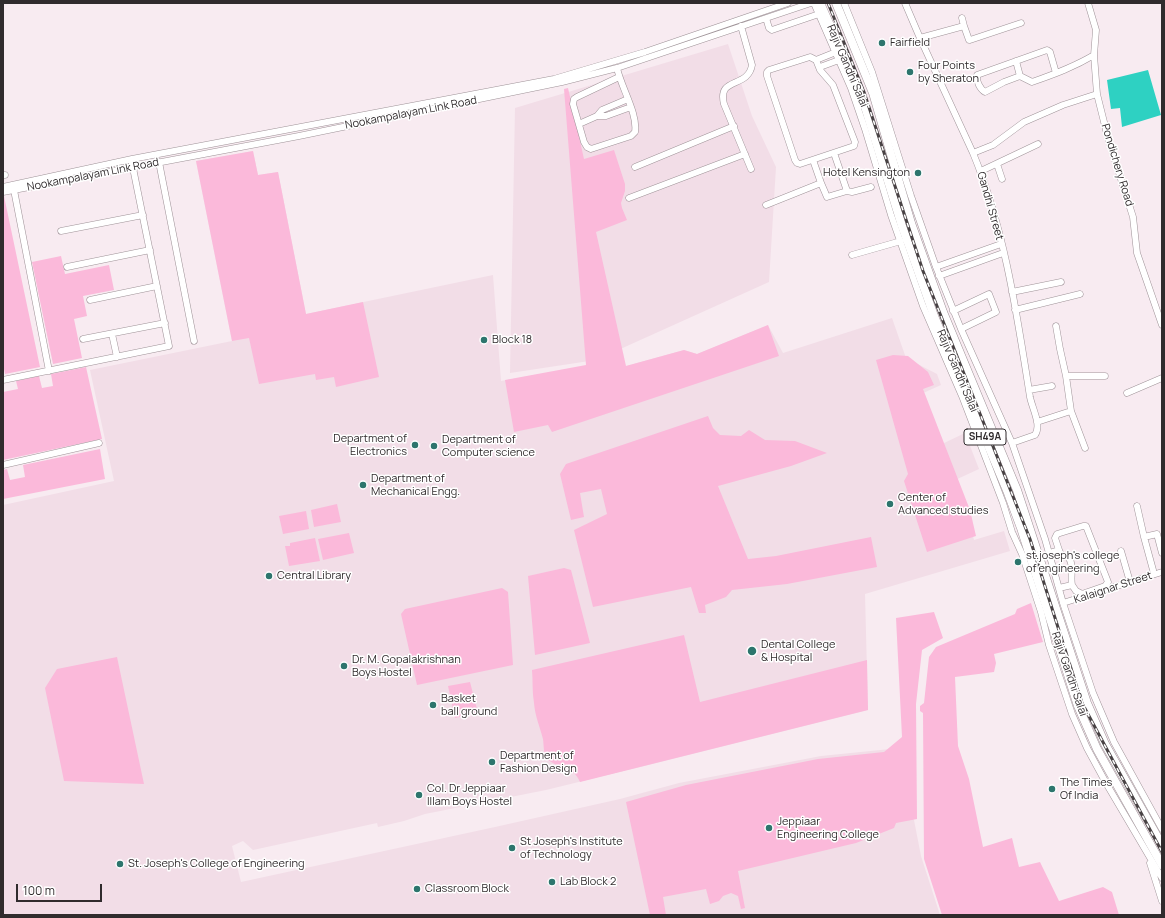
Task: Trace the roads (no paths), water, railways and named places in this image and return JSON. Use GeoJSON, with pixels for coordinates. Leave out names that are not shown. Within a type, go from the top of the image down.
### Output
{"type":"FeatureCollection","features":[{"type":"Feature","properties":{"kind":"main road","name":"Rajiv Gandhi Salai"},"geometry":{"type":"LineString","coordinates":[[820,3],[862,97],[902,226],[934,316],[1008,493],[1021,528],[1078,706],[1097,749],[1162,865]]}},
{"type":"Feature","properties":{"kind":"main road","name":"Rajiv Gandhi Salai"},"geometry":{"type":"LineString","coordinates":[[836,3],[873,93],[911,223],[943,312],[1017,490],[1087,703],[1106,744],[1162,845]]}},
{"type":"Feature","properties":{"kind":"main road"},"geometry":{"type":"LineString","coordinates":[[1039,585],[1048,583]]}},
{"type":"Feature","properties":{"kind":"street","name":"Nookampalayam Link Road"},"geometry":{"type":"LineString","coordinates":[[3,187],[132,159],[558,78],[645,52],[788,3]]}},
{"type":"Feature","properties":{"kind":"street","name":"Nookampalayam Link Road"},"geometry":{"type":"LineString","coordinates":[[3,192],[299,136],[562,82],[617,68],[811,3]]}},
{"type":"Feature","properties":{"kind":"street"},"geometry":{"type":"LineString","coordinates":[[814,3],[851,88],[881,184],[924,306],[962,396],[1003,503],[1012,532],[1022,554],[1041,612],[1049,645],[1072,714],[1087,748],[1106,783],[1162,878]]}},
{"type":"Feature","properties":{"kind":"street"},"geometry":{"type":"LineString","coordinates":[[844,3],[874,76],[911,196],[936,267],[953,311],[1012,443],[1093,693],[1114,742],[1162,829]]}},
{"type":"Feature","properties":{"kind":"street","name":"Gandhi Street"},"geometry":{"type":"LineString","coordinates":[[905,3],[981,171],[996,220],[1012,292],[1029,390],[1037,422]]}},
{"type":"Feature","properties":{"kind":"street","name":"Pondichery Road"},"geometry":{"type":"LineString","coordinates":[[1088,3],[1096,30],[1094,55],[1097,94],[1108,138],[1132,217],[1137,253],[1162,325]]}},
{"type":"Feature","properties":{"kind":"street"},"geometry":{"type":"LineString","coordinates":[[766,18],[772,30],[819,14]]}},
{"type":"Feature","properties":{"kind":"street"},"geometry":{"type":"LineString","coordinates":[[962,18],[969,40],[1021,23]]}},
{"type":"Feature","properties":{"kind":"street"},"geometry":{"type":"LineString","coordinates":[[741,26],[752,65],[749,75],[726,87],[722,96],[751,169]]}},
{"type":"Feature","properties":{"kind":"street"},"geometry":{"type":"LineString","coordinates":[[920,38],[964,26]]}},
{"type":"Feature","properties":{"kind":"street"},"geometry":{"type":"LineString","coordinates":[[1056,73],[1050,52],[1047,50],[977,75],[976,78],[982,90],[985,92],[1020,76],[1032,82],[1075,66],[1094,55]]}},
{"type":"Feature","properties":{"kind":"street"},"geometry":{"type":"LineString","coordinates":[[816,60],[836,52]]}},
{"type":"Feature","properties":{"kind":"street"},"geometry":{"type":"LineString","coordinates":[[810,57],[816,60],[820,70],[834,85],[855,142],[854,146],[800,164],[795,160],[767,76],[767,72],[810,57]]}},
{"type":"Feature","properties":{"kind":"street"},"geometry":{"type":"LineString","coordinates":[[820,67],[839,60]]}},
{"type":"Feature","properties":{"kind":"street"},"geometry":{"type":"LineString","coordinates":[[1016,61],[1020,76]]}},
{"type":"Feature","properties":{"kind":"street"},"geometry":{"type":"LineString","coordinates":[[617,68],[631,107],[636,130],[631,136],[591,149],[587,147],[584,142],[573,104],[574,99],[619,77]]}},
{"type":"Feature","properties":{"kind":"street"},"geometry":{"type":"LineString","coordinates":[[973,153],[993,145],[1024,122],[1063,105],[1097,94]]}},
{"type":"Feature","properties":{"kind":"street"},"geometry":{"type":"LineString","coordinates":[[580,124],[597,116],[602,110],[628,99]]}},
{"type":"Feature","properties":{"kind":"street"},"geometry":{"type":"LineString","coordinates":[[597,116],[606,116],[631,107]]}},
{"type":"Feature","properties":{"kind":"street"},"geometry":{"type":"LineString","coordinates":[[635,167],[734,126]]}},
{"type":"Feature","properties":{"kind":"street"},"geometry":{"type":"LineString","coordinates":[[981,171],[1038,144]]}},
{"type":"Feature","properties":{"kind":"street"},"geometry":{"type":"LineString","coordinates":[[834,153],[847,191]]}},
{"type":"Feature","properties":{"kind":"street"},"geometry":{"type":"LineString","coordinates":[[629,198],[745,154]]}},
{"type":"Feature","properties":{"kind":"street"},"geometry":{"type":"LineString","coordinates":[[3,380],[169,346],[132,159]]}},
{"type":"Feature","properties":{"kind":"street"},"geometry":{"type":"LineString","coordinates":[[813,160],[827,197],[847,191],[852,192],[871,187]]}},
{"type":"Feature","properties":{"kind":"street"},"geometry":{"type":"LineString","coordinates":[[159,162],[194,341]]}},
{"type":"Feature","properties":{"kind":"street"},"geometry":{"type":"LineString","coordinates":[[997,164],[1002,179]]}},
{"type":"Feature","properties":{"kind":"street"},"geometry":{"type":"LineString","coordinates":[[766,205],[821,183]]}},
{"type":"Feature","properties":{"kind":"street"},"geometry":{"type":"LineString","coordinates":[[14,190],[49,371]]}},
{"type":"Feature","properties":{"kind":"street"},"geometry":{"type":"LineString","coordinates":[[61,231],[143,215]]}},
{"type":"Feature","properties":{"kind":"street"},"geometry":{"type":"LineString","coordinates":[[852,255],[901,241]]}},
{"type":"Feature","properties":{"kind":"street"},"geometry":{"type":"LineString","coordinates":[[936,267],[1001,244]]}},
{"type":"Feature","properties":{"kind":"street"},"geometry":{"type":"LineString","coordinates":[[67,267],[150,250]]}},
{"type":"Feature","properties":{"kind":"street"},"geometry":{"type":"LineString","coordinates":[[940,276],[1003,253]]}},
{"type":"Feature","properties":{"kind":"street"},"geometry":{"type":"LineString","coordinates":[[1012,292],[1061,282]]}},
{"type":"Feature","properties":{"kind":"street"},"geometry":{"type":"LineString","coordinates":[[90,300],[157,286]]}},
{"type":"Feature","properties":{"kind":"street"},"geometry":{"type":"LineString","coordinates":[[953,311],[989,294],[996,312],[961,329]]}},
{"type":"Feature","properties":{"kind":"street"},"geometry":{"type":"LineString","coordinates":[[1015,310],[1080,294]]}},
{"type":"Feature","properties":{"kind":"street"},"geometry":{"type":"LineString","coordinates":[[83,340],[165,323]]}},
{"type":"Feature","properties":{"kind":"street"},"geometry":{"type":"LineString","coordinates":[[1056,326],[1071,411],[1085,448]]}},
{"type":"Feature","properties":{"kind":"street"},"geometry":{"type":"LineString","coordinates":[[112,334],[117,357]]}},
{"type":"Feature","properties":{"kind":"street"},"geometry":{"type":"LineString","coordinates":[[1066,376],[1105,376]]}},
{"type":"Feature","properties":{"kind":"street"},"geometry":{"type":"LineString","coordinates":[[1127,393],[1162,378]]}},
{"type":"Feature","properties":{"kind":"street"},"geometry":{"type":"LineString","coordinates":[[1029,390],[1052,386]]}},
{"type":"Feature","properties":{"kind":"street"},"geometry":{"type":"LineString","coordinates":[[1012,443],[1035,435],[1037,431],[1037,422],[1071,411]]}},
{"type":"Feature","properties":{"kind":"street"},"geometry":{"type":"LineString","coordinates":[[3,465],[99,443]]}},
{"type":"Feature","properties":{"kind":"street"},"geometry":{"type":"LineString","coordinates":[[1137,506],[1153,570]]}},
{"type":"Feature","properties":{"kind":"street"},"geometry":{"type":"LineString","coordinates":[[1082,526],[1088,528],[1108,582],[1107,584],[1082,594],[1076,591],[1072,585],[1071,577],[1073,571],[1069,557],[1062,557],[1059,550],[1055,538],[1057,534],[1082,526]]}},
{"type":"Feature","properties":{"kind":"street"},"geometry":{"type":"LineString","coordinates":[[1144,537],[1157,534],[1162,553]]}},
{"type":"Feature","properties":{"kind":"street"},"geometry":{"type":"LineString","coordinates":[[1048,553],[1059,550]]}},
{"type":"Feature","properties":{"kind":"street"},"geometry":{"type":"LineString","coordinates":[[1121,551],[1130,582]]}},
{"type":"Feature","properties":{"kind":"street","name":"Kalaignar Street"},"geometry":{"type":"LineString","coordinates":[[1063,603],[1162,572]]}},
{"type":"Feature","properties":{"kind":"street"},"geometry":{"type":"LineString","coordinates":[[1059,588],[1072,585]]}},
{"type":"Feature","properties":{"kind":"street"},"geometry":{"type":"LineString","coordinates":[[1147,852],[1162,901]]}},
{"type":"Feature","properties":{"kind":"railway"},"geometry":{"type":"LineString","coordinates":[[828,3],[864,92],[923,271],[1030,539],[1082,703],[1162,852]]}},
{"type":"Feature","properties":{"kind":"place","name":"Fairfield"},"geometry":{"type":"Point","coordinates":[882,43]}},
{"type":"Feature","properties":{"kind":"place","name":"Four Points by Sheraton"},"geometry":{"type":"Point","coordinates":[910,72]}},
{"type":"Feature","properties":{"kind":"place","name":"Hotel Kensington"},"geometry":{"type":"Point","coordinates":[918,173]}},
{"type":"Feature","properties":{"kind":"place","name":"Block 18"},"geometry":{"type":"Point","coordinates":[484,340]}},
{"type":"Feature","properties":{"kind":"place","name":"Department of Electronics"},"geometry":{"type":"Point","coordinates":[415,445]}},
{"type":"Feature","properties":{"kind":"place","name":"Department of Computer science"},"geometry":{"type":"Point","coordinates":[434,446]}},
{"type":"Feature","properties":{"kind":"place","name":"Department of Mechanical Engg."},"geometry":{"type":"Point","coordinates":[363,485]}},
{"type":"Feature","properties":{"kind":"place","name":"Center of Advanced studies"},"geometry":{"type":"Point","coordinates":[890,504]}},
{"type":"Feature","properties":{"kind":"place","name":"st.joseph's college of engineering"},"geometry":{"type":"Point","coordinates":[1018,562]}},
{"type":"Feature","properties":{"kind":"place","name":"Central Library"},"geometry":{"type":"Point","coordinates":[269,576]}},
{"type":"Feature","properties":{"kind":"place","name":"Dental College & Hospital"},"geometry":{"type":"Point","coordinates":[752,651]}},
{"type":"Feature","properties":{"kind":"place","name":"Dr. M. Gopalakrishnan Boys Hostel"},"geometry":{"type":"Point","coordinates":[344,666]}},
{"type":"Feature","properties":{"kind":"place","name":"Basket ball ground"},"geometry":{"type":"Point","coordinates":[433,705]}},
{"type":"Feature","properties":{"kind":"place","name":"Department of Fashion Design"},"geometry":{"type":"Point","coordinates":[492,762]}},
{"type":"Feature","properties":{"kind":"place","name":"The Times Of India"},"geometry":{"type":"Point","coordinates":[1052,789]}},
{"type":"Feature","properties":{"kind":"place","name":"Col. Dr Jeppiaar Illam Boys Hostel"},"geometry":{"type":"Point","coordinates":[419,795]}},
{"type":"Feature","properties":{"kind":"place","name":"Jeppiaar Engineering College"},"geometry":{"type":"Point","coordinates":[769,828]}},
{"type":"Feature","properties":{"kind":"place","name":"St Joseph's Institute of Technology"},"geometry":{"type":"Point","coordinates":[512,848]}},
{"type":"Feature","properties":{"kind":"place","name":"St. Joseph's College of Engineering"},"geometry":{"type":"Point","coordinates":[120,864]}},
{"type":"Feature","properties":{"kind":"place","name":"Lab Block 2"},"geometry":{"type":"Point","coordinates":[552,882]}},
{"type":"Feature","properties":{"kind":"place","name":"Classroom Block"},"geometry":{"type":"Point","coordinates":[417,889]}}]}
